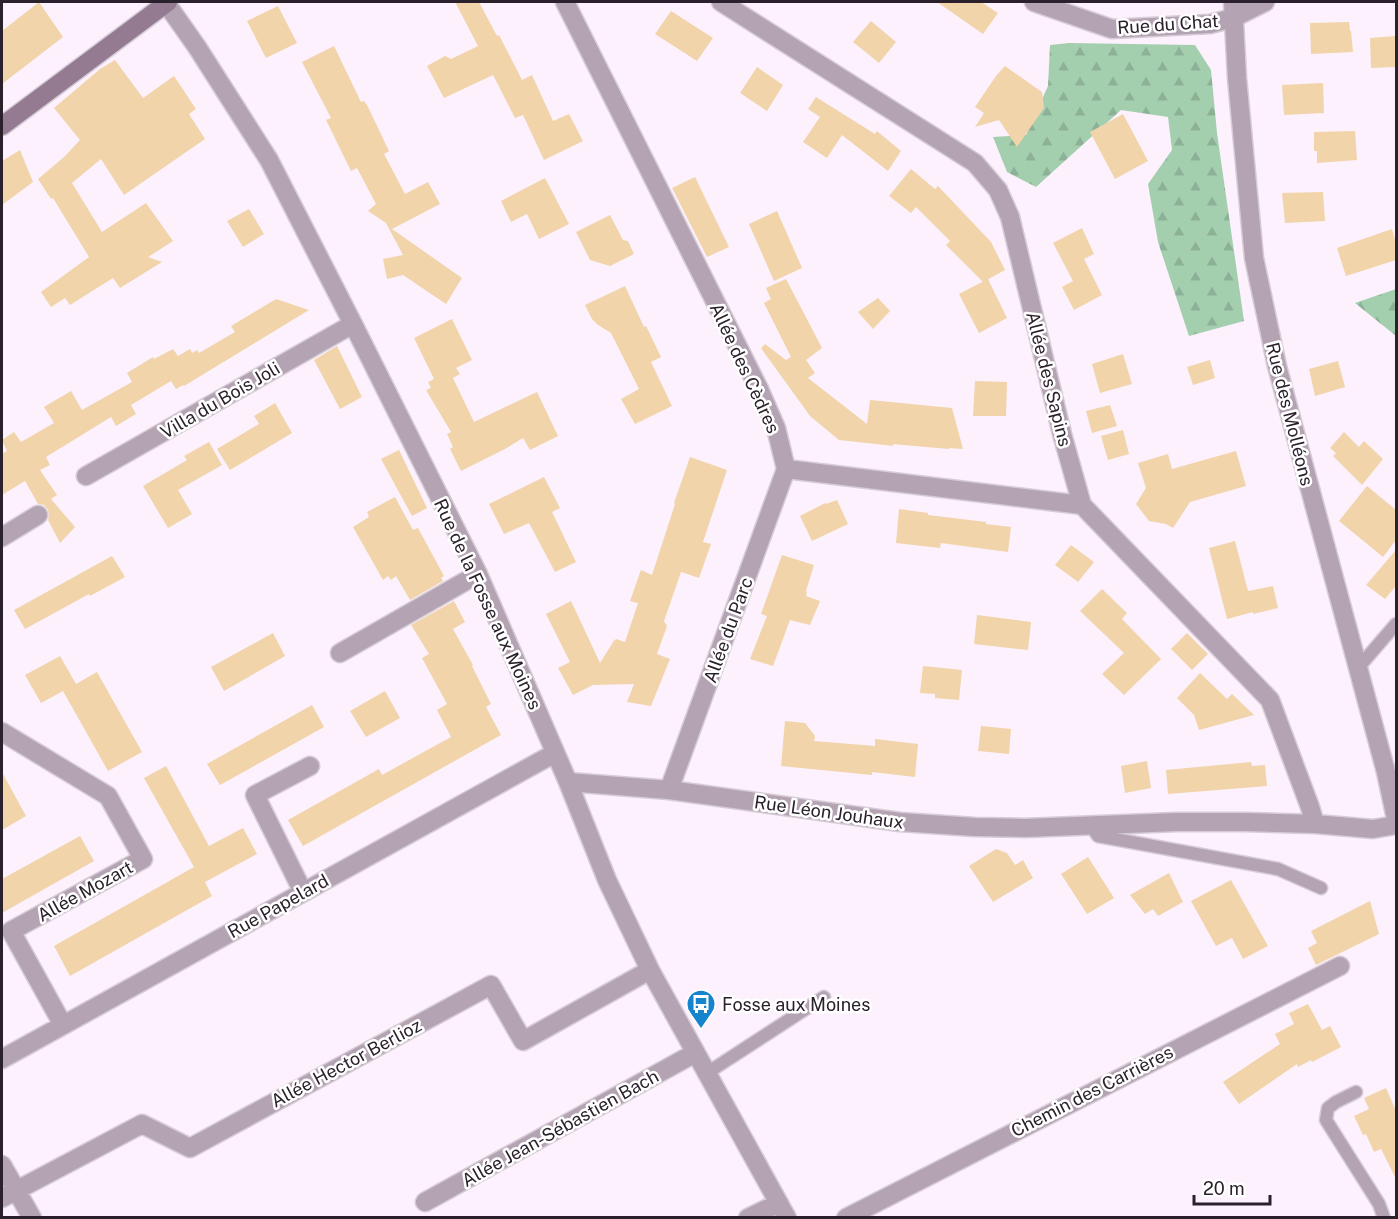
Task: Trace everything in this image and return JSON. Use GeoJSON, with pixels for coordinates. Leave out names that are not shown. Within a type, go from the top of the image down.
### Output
{"type":"FeatureCollection","features":[{"type":"Feature","properties":{"kind":"street"},"geometry":{"type":"LineString","coordinates":[[2,126],[166,2]]}},
{"type":"Feature","properties":{"kind":"street","name":"Rue de la Fosse aux Moines"},"geometry":{"type":"LineString","coordinates":[[166,2],[269,160],[353,324],[478,574],[568,782],[607,880],[650,970],[783,1210]]}},
{"type":"Feature","properties":{"kind":"street","name":"Allée des Cèdres"},"geometry":{"type":"LineString","coordinates":[[565,2],[759,389],[776,428],[786,469]]}},
{"type":"Feature","properties":{"kind":"street","name":"Allée des Sapins"},"geometry":{"type":"LineString","coordinates":[[721,2],[975,163],[998,190],[1010,217],[1062,434],[1082,505],[1270,700],[1315,824]]}},
{"type":"Feature","properties":{"kind":"street","name":"Rue du Chat"},"geometry":{"type":"LineString","coordinates":[[1034,2],[1112,29],[1210,24],[1233,10],[1265,2]]}},
{"type":"Feature","properties":{"kind":"street","name":"Rue des Molléons"},"geometry":{"type":"LineString","coordinates":[[1233,10],[1254,258],[1276,366],[1358,668],[1391,766],[1396,819]]}},
{"type":"Feature","properties":{"kind":"street","name":"Villa du Bois Joli"},"geometry":{"type":"LineString","coordinates":[[86,476],[353,324]]}},
{"type":"Feature","properties":{"kind":"street"},"geometry":{"type":"LineString","coordinates":[[786,469],[1082,505]]}},
{"type":"Feature","properties":{"kind":"street","name":"Allée du Parc"},"geometry":{"type":"LineString","coordinates":[[669,790],[786,469]]}},
{"type":"Feature","properties":{"kind":"street"},"geometry":{"type":"LineString","coordinates":[[2,537],[38,515]]}},
{"type":"Feature","properties":{"kind":"street"},"geometry":{"type":"LineString","coordinates":[[340,653],[478,574]]}},
{"type":"Feature","properties":{"kind":"street","name":"Allée Mozart"},"geometry":{"type":"LineString","coordinates":[[2,732],[108,796],[143,859],[12,931],[63,1025]]}},
{"type":"Feature","properties":{"kind":"street","name":"Rue Papelard"},"geometry":{"type":"LineString","coordinates":[[2,1059],[555,753]]}},
{"type":"Feature","properties":{"kind":"street"},"geometry":{"type":"LineString","coordinates":[[303,892],[255,795],[310,766]]}},
{"type":"Feature","properties":{"kind":"street","name":"Rue Léon Jouhaux"},"geometry":{"type":"LineString","coordinates":[[568,782],[669,790],[900,822],[975,827],[1025,828],[1177,822],[1315,824],[1372,829],[1396,825]]}},
{"type":"Feature","properties":{"kind":"street","name":"Chemin des Carrières"},"geometry":{"type":"LineString","coordinates":[[846,1218],[1340,966]]}},
{"type":"Feature","properties":{"kind":"street","name":"Allée Hector Berlioz"},"geometry":{"type":"LineString","coordinates":[[9,1194],[142,1124],[190,1148],[490,985],[523,1041],[650,970]]}},
{"type":"Feature","properties":{"kind":"street","name":"Allée Jean-Sébastien Bach"},"geometry":{"type":"LineString","coordinates":[[425,1202],[695,1053]]}},
{"type":"Feature","properties":{"kind":"street"},"geometry":{"type":"LineString","coordinates":[[2,1165],[9,1194],[32,1218]]}},
{"type":"Feature","properties":{"kind":"street"},"geometry":{"type":"LineString","coordinates":[[748,1218],[783,1210]]}},
{"type":"Feature","properties":{"kind":"lane"},"geometry":{"type":"LineString","coordinates":[[1358,668],[1396,624]]}},
{"type":"Feature","properties":{"kind":"lane"},"geometry":{"type":"LineString","coordinates":[[1090,826],[1098,837],[1278,869],[1322,888]]}},
{"type":"Feature","properties":{"kind":"lane"},"geometry":{"type":"LineString","coordinates":[[707,1074],[824,997]]}},
{"type":"Feature","properties":{"kind":"lane"},"geometry":{"type":"LineString","coordinates":[[1356,1092],[1328,1108],[1326,1120],[1380,1204],[1384,1218]]}},
{"type":"Feature","properties":{"kind":"green space"},"geometry":{"type":"Polygon","coordinates":[[[1069,43],[1195,45],[1211,70],[1217,133],[1244,321],[1189,336],[1158,242],[1148,184],[1172,150],[1168,117],[1121,110],[1036,187],[1007,172],[993,137],[1026,135],[1048,86],[1050,45],[1069,43]]]}},
{"type":"Feature","properties":{"kind":"green space"},"geometry":{"type":"Polygon","coordinates":[[[1396,289],[1396,336],[1355,303],[1396,289]]]}},
{"type":"Feature","properties":{"kind":"building"},"geometry":{"type":"Polygon","coordinates":[[[39,2],[63,37],[2,84],[2,31],[39,2]]]}},
{"type":"Feature","properties":{"kind":"building"},"geometry":{"type":"Polygon","coordinates":[[[455,2],[479,2],[522,80],[532,75],[553,121],[569,114],[583,141],[544,160],[523,115],[515,118],[493,75],[444,98],[427,66],[445,56],[451,59],[478,46],[455,2]]]}},
{"type":"Feature","properties":{"kind":"building"},"geometry":{"type":"Polygon","coordinates":[[[937,2],[981,2],[998,13],[983,34],[937,2]]]}},
{"type":"Feature","properties":{"kind":"building"},"geometry":{"type":"Polygon","coordinates":[[[278,6],[297,43],[266,58],[247,21],[278,6]]]}},
{"type":"Feature","properties":{"kind":"building"},"geometry":{"type":"Polygon","coordinates":[[[671,11],[713,38],[697,61],[655,34],[671,11]]]}},
{"type":"Feature","properties":{"kind":"building"},"geometry":{"type":"Polygon","coordinates":[[[871,21],[896,42],[879,63],[853,42],[871,21]]]}},
{"type":"Feature","properties":{"kind":"building"},"geometry":{"type":"Polygon","coordinates":[[[1349,22],[1353,52],[1311,54],[1310,23],[1349,22]]]}},
{"type":"Feature","properties":{"kind":"building"},"geometry":{"type":"Polygon","coordinates":[[[1396,36],[1396,67],[1371,68],[1370,38],[1396,36]]]}},
{"type":"Feature","properties":{"kind":"building"},"geometry":{"type":"Polygon","coordinates":[[[334,46],[361,102],[364,101],[367,105],[389,151],[384,154],[405,194],[428,182],[440,204],[392,229],[462,278],[446,304],[403,275],[387,279],[383,259],[403,255],[386,223],[368,211],[376,204],[357,168],[351,171],[326,120],[331,118],[302,62],[334,46]]]}},
{"type":"Feature","properties":{"kind":"building"},"geometry":{"type":"Polygon","coordinates":[[[115,60],[143,98],[174,76],[196,109],[189,114],[205,139],[124,195],[101,159],[72,183],[102,232],[146,203],[173,241],[148,257],[162,262],[120,288],[113,278],[70,305],[65,298],[51,307],[41,292],[89,257],[53,198],[51,199],[38,179],[80,140],[54,108],[100,69],[115,60]]]}},
{"type":"Feature","properties":{"kind":"building"},"geometry":{"type":"Polygon","coordinates":[[[1005,66],[1042,92],[1044,108],[1017,147],[999,120],[975,127],[984,113],[975,107],[1005,66]]]}},
{"type":"Feature","properties":{"kind":"building"},"geometry":{"type":"Polygon","coordinates":[[[757,67],[783,85],[767,111],[740,93],[757,67]]]}},
{"type":"Feature","properties":{"kind":"building"},"geometry":{"type":"Polygon","coordinates":[[[1323,83],[1324,113],[1284,115],[1282,85],[1323,83]]]}},
{"type":"Feature","properties":{"kind":"building"},"geometry":{"type":"Polygon","coordinates":[[[816,97],[875,134],[877,131],[901,151],[888,171],[842,135],[827,158],[803,142],[820,117],[808,109],[816,97]]]}},
{"type":"Feature","properties":{"kind":"building"},"geometry":{"type":"Polygon","coordinates":[[[1123,114],[1148,161],[1115,179],[1090,132],[1123,114]]]}},
{"type":"Feature","properties":{"kind":"building"},"geometry":{"type":"Polygon","coordinates":[[[1355,131],[1357,160],[1317,163],[1317,151],[1314,151],[1314,132],[1355,131]]]}},
{"type":"Feature","properties":{"kind":"building"},"geometry":{"type":"Polygon","coordinates":[[[20,150],[33,182],[2,205],[2,161],[20,150]]]}},
{"type":"Feature","properties":{"kind":"building"},"geometry":{"type":"Polygon","coordinates":[[[911,169],[935,189],[938,186],[991,242],[1005,270],[983,282],[946,245],[950,241],[916,207],[911,213],[889,196],[911,169]]]}},
{"type":"Feature","properties":{"kind":"building"},"geometry":{"type":"Polygon","coordinates":[[[695,177],[729,247],[707,257],[672,188],[695,177]]]}},
{"type":"Feature","properties":{"kind":"building"},"geometry":{"type":"Polygon","coordinates":[[[545,178],[569,224],[539,239],[527,214],[511,222],[501,201],[545,178]]]}},
{"type":"Feature","properties":{"kind":"building"},"geometry":{"type":"Polygon","coordinates":[[[1323,192],[1325,221],[1285,223],[1282,193],[1323,192]]]}},
{"type":"Feature","properties":{"kind":"building"},"geometry":{"type":"Polygon","coordinates":[[[249,209],[264,234],[243,247],[227,221],[249,209]]]}},
{"type":"Feature","properties":{"kind":"building"},"geometry":{"type":"Polygon","coordinates":[[[777,211],[802,268],[774,281],[749,224],[777,211]]]}},
{"type":"Feature","properties":{"kind":"building"},"geometry":{"type":"Polygon","coordinates":[[[610,215],[623,240],[628,241],[634,254],[610,266],[590,260],[576,232],[610,215]]]}},
{"type":"Feature","properties":{"kind":"building"},"geometry":{"type":"Polygon","coordinates":[[[1082,228],[1094,254],[1084,259],[1102,295],[1074,310],[1062,287],[1073,281],[1053,243],[1082,228]]]}},
{"type":"Feature","properties":{"kind":"building"},"geometry":{"type":"Polygon","coordinates":[[[1392,229],[1396,243],[1396,260],[1346,276],[1337,248],[1392,229]]]}},
{"type":"Feature","properties":{"kind":"building"},"geometry":{"type":"Polygon","coordinates":[[[786,279],[822,348],[806,360],[815,373],[808,378],[867,424],[870,400],[952,408],[963,449],[892,444],[894,446],[839,440],[810,416],[761,348],[765,344],[786,360],[791,357],[764,303],[771,299],[766,288],[786,279]]]}},
{"type":"Feature","properties":{"kind":"building"},"geometry":{"type":"Polygon","coordinates":[[[988,279],[1007,318],[979,333],[959,294],[988,279]]]}},
{"type":"Feature","properties":{"kind":"building"},"geometry":{"type":"Polygon","coordinates":[[[625,286],[661,357],[651,362],[672,406],[635,424],[621,399],[639,389],[611,333],[592,319],[585,305],[625,286]]]}},
{"type":"Feature","properties":{"kind":"building"},"geometry":{"type":"Polygon","coordinates":[[[878,298],[890,311],[873,329],[858,312],[878,298]]]}},
{"type":"Feature","properties":{"kind":"building"},"geometry":{"type":"Polygon","coordinates":[[[276,299],[309,310],[184,386],[176,389],[171,381],[131,405],[136,414],[116,426],[111,417],[46,457],[50,465],[40,470],[57,495],[51,499],[75,527],[60,543],[48,520],[48,510],[44,505],[38,504],[25,481],[2,495],[2,454],[7,451],[2,440],[14,432],[21,442],[54,423],[44,407],[71,391],[82,410],[132,382],[127,373],[153,357],[154,359],[173,349],[178,356],[190,349],[192,353],[197,350],[199,353],[235,332],[231,326],[276,299]]]}},
{"type":"Feature","properties":{"kind":"building"},"geometry":{"type":"Polygon","coordinates":[[[452,319],[472,360],[456,368],[460,374],[453,378],[474,422],[537,392],[558,436],[530,450],[523,438],[461,471],[450,449],[453,447],[447,434],[451,432],[426,390],[431,388],[428,382],[434,379],[414,338],[452,319]]]}},
{"type":"Feature","properties":{"kind":"building"},"geometry":{"type":"Polygon","coordinates":[[[337,346],[362,397],[340,409],[314,360],[337,346]]]}},
{"type":"Feature","properties":{"kind":"building"},"geometry":{"type":"Polygon","coordinates":[[[1123,354],[1132,384],[1100,393],[1092,364],[1123,354]]]}},
{"type":"Feature","properties":{"kind":"building"},"geometry":{"type":"Polygon","coordinates":[[[1210,360],[1215,378],[1193,385],[1187,367],[1210,360]]]}},
{"type":"Feature","properties":{"kind":"building"},"geometry":{"type":"Polygon","coordinates":[[[1338,361],[1345,387],[1315,396],[1309,369],[1338,361]]]}},
{"type":"Feature","properties":{"kind":"building"},"geometry":{"type":"Polygon","coordinates":[[[975,381],[1007,382],[1006,416],[973,416],[975,381]]]}},
{"type":"Feature","properties":{"kind":"building"},"geometry":{"type":"Polygon","coordinates":[[[275,403],[292,433],[230,470],[217,449],[259,424],[254,416],[275,403]]]}},
{"type":"Feature","properties":{"kind":"building"},"geometry":{"type":"Polygon","coordinates":[[[1110,405],[1117,426],[1092,433],[1086,411],[1110,405]]]}},
{"type":"Feature","properties":{"kind":"building"},"geometry":{"type":"Polygon","coordinates":[[[1123,430],[1129,454],[1108,460],[1101,436],[1123,430]]]}},
{"type":"Feature","properties":{"kind":"building"},"geometry":{"type":"Polygon","coordinates":[[[1344,432],[1359,447],[1364,441],[1383,459],[1362,485],[1333,456],[1336,453],[1330,448],[1344,432]]]}},
{"type":"Feature","properties":{"kind":"building"},"geometry":{"type":"Polygon","coordinates":[[[209,442],[222,465],[178,490],[192,514],[168,528],[143,486],[187,460],[184,456],[209,442]]]}},
{"type":"Feature","properties":{"kind":"building"},"geometry":{"type":"Polygon","coordinates":[[[399,450],[427,508],[412,516],[381,459],[399,450]]]}},
{"type":"Feature","properties":{"kind":"building"},"geometry":{"type":"Polygon","coordinates":[[[1236,451],[1246,486],[1190,502],[1173,528],[1166,524],[1149,521],[1136,504],[1146,488],[1138,463],[1168,454],[1172,469],[1236,451]]]}},
{"type":"Feature","properties":{"kind":"building"},"geometry":{"type":"Polygon","coordinates":[[[690,457],[727,470],[703,542],[711,544],[699,578],[681,572],[664,621],[667,626],[657,654],[670,659],[651,706],[627,702],[634,684],[593,685],[573,695],[558,668],[570,662],[546,614],[571,601],[600,663],[615,639],[625,642],[638,603],[630,601],[641,570],[652,575],[690,457]]]}},
{"type":"Feature","properties":{"kind":"building"},"geometry":{"type":"Polygon","coordinates":[[[544,477],[560,508],[552,512],[576,562],[555,572],[529,523],[504,534],[489,504],[544,477]]]}},
{"type":"Feature","properties":{"kind":"building"},"geometry":{"type":"Polygon","coordinates":[[[1367,486],[1396,510],[1396,540],[1383,557],[1339,521],[1367,486]]]}},
{"type":"Feature","properties":{"kind":"building"},"geometry":{"type":"Polygon","coordinates":[[[395,497],[413,530],[418,528],[444,576],[441,578],[443,581],[410,600],[396,576],[391,580],[388,576],[383,580],[353,527],[369,517],[367,512],[395,497]]]}},
{"type":"Feature","properties":{"kind":"building"},"geometry":{"type":"Polygon","coordinates":[[[837,500],[848,524],[812,541],[800,516],[825,503],[837,500]]]}},
{"type":"Feature","properties":{"kind":"building"},"geometry":{"type":"Polygon","coordinates":[[[899,509],[1011,527],[1008,552],[941,543],[940,548],[896,543],[899,509]]]}},
{"type":"Feature","properties":{"kind":"building"},"geometry":{"type":"Polygon","coordinates":[[[1235,541],[1248,591],[1273,586],[1278,608],[1227,619],[1209,548],[1235,541]]]}},
{"type":"Feature","properties":{"kind":"building"},"geometry":{"type":"Polygon","coordinates":[[[1071,545],[1094,562],[1078,582],[1055,565],[1071,545]]]}},
{"type":"Feature","properties":{"kind":"building"},"geometry":{"type":"Polygon","coordinates":[[[1396,550],[1396,586],[1385,599],[1366,585],[1396,550]]]}},
{"type":"Feature","properties":{"kind":"building"},"geometry":{"type":"Polygon","coordinates":[[[782,555],[814,565],[806,596],[820,601],[810,625],[790,620],[773,666],[750,659],[767,616],[761,614],[782,555]]]}},
{"type":"Feature","properties":{"kind":"building"},"geometry":{"type":"Polygon","coordinates":[[[112,556],[125,577],[25,629],[14,610],[112,556]]]}},
{"type":"Feature","properties":{"kind":"building"},"geometry":{"type":"Polygon","coordinates":[[[1102,589],[1127,613],[1122,619],[1161,659],[1124,695],[1102,674],[1124,653],[1080,611],[1102,589]]]}},
{"type":"Feature","properties":{"kind":"building"},"geometry":{"type":"Polygon","coordinates":[[[454,601],[465,622],[453,629],[491,704],[486,707],[501,735],[303,846],[288,820],[379,769],[382,775],[451,737],[437,710],[447,704],[422,658],[429,654],[411,625],[454,601]]]}},
{"type":"Feature","properties":{"kind":"building"},"geometry":{"type":"Polygon","coordinates":[[[977,615],[1031,622],[1028,650],[974,644],[977,615]]]}},
{"type":"Feature","properties":{"kind":"building"},"geometry":{"type":"Polygon","coordinates":[[[273,633],[285,656],[224,691],[211,667],[273,633]]]}},
{"type":"Feature","properties":{"kind":"building"},"geometry":{"type":"Polygon","coordinates":[[[1187,633],[1208,654],[1192,670],[1171,649],[1187,633]]]}},
{"type":"Feature","properties":{"kind":"building"},"geometry":{"type":"Polygon","coordinates":[[[60,656],[76,684],[97,672],[142,752],[108,771],[63,691],[41,703],[25,675],[60,656]]]}},
{"type":"Feature","properties":{"kind":"building"},"geometry":{"type":"Polygon","coordinates":[[[923,666],[962,670],[959,700],[935,698],[935,694],[920,693],[923,666]]]}},
{"type":"Feature","properties":{"kind":"building"},"geometry":{"type":"Polygon","coordinates":[[[1200,673],[1227,699],[1232,694],[1254,715],[1199,730],[1194,715],[1177,698],[1200,673]]]}},
{"type":"Feature","properties":{"kind":"building"},"geometry":{"type":"Polygon","coordinates":[[[385,691],[400,718],[366,737],[350,711],[385,691]]]}},
{"type":"Feature","properties":{"kind":"building"},"geometry":{"type":"Polygon","coordinates":[[[312,705],[324,727],[220,785],[207,764],[312,705]]]}},
{"type":"Feature","properties":{"kind":"building"},"geometry":{"type":"Polygon","coordinates":[[[785,721],[805,723],[815,736],[814,741],[875,746],[875,739],[918,744],[915,777],[781,766],[785,721]]]}},
{"type":"Feature","properties":{"kind":"building"},"geometry":{"type":"Polygon","coordinates":[[[981,726],[1011,729],[1009,754],[978,751],[981,726]]]}},
{"type":"Feature","properties":{"kind":"building"},"geometry":{"type":"Polygon","coordinates":[[[1147,761],[1151,788],[1125,793],[1121,766],[1147,761]]]}},
{"type":"Feature","properties":{"kind":"building"},"geometry":{"type":"Polygon","coordinates":[[[1251,762],[1252,766],[1265,765],[1267,786],[1168,794],[1166,770],[1251,762]]]}},
{"type":"Feature","properties":{"kind":"building"},"geometry":{"type":"Polygon","coordinates":[[[166,766],[209,846],[243,828],[257,854],[205,882],[212,896],[70,976],[54,946],[194,867],[144,778],[166,766]]]}},
{"type":"Feature","properties":{"kind":"building"},"geometry":{"type":"Polygon","coordinates":[[[2,772],[26,816],[2,830],[2,772]]]}},
{"type":"Feature","properties":{"kind":"building"},"geometry":{"type":"Polygon","coordinates":[[[80,836],[94,861],[2,913],[2,879],[80,836]]]}},
{"type":"Feature","properties":{"kind":"building"},"geometry":{"type":"Polygon","coordinates":[[[996,849],[1007,853],[1015,865],[1023,860],[1033,878],[993,902],[969,866],[996,849]]]}},
{"type":"Feature","properties":{"kind":"building"},"geometry":{"type":"Polygon","coordinates":[[[1088,857],[1114,898],[1087,914],[1061,874],[1088,857]]]}},
{"type":"Feature","properties":{"kind":"building"},"geometry":{"type":"Polygon","coordinates":[[[1169,873],[1183,902],[1158,916],[1153,909],[1145,914],[1130,895],[1169,873]]]}},
{"type":"Feature","properties":{"kind":"building"},"geometry":{"type":"Polygon","coordinates":[[[1231,880],[1268,946],[1243,959],[1232,938],[1216,946],[1191,901],[1231,880]]]}},
{"type":"Feature","properties":{"kind":"building"},"geometry":{"type":"Polygon","coordinates":[[[1370,901],[1379,934],[1316,965],[1308,948],[1317,943],[1311,931],[1370,901]]]}},
{"type":"Feature","properties":{"kind":"building"},"geometry":{"type":"Polygon","coordinates":[[[1308,1004],[1322,1030],[1330,1026],[1341,1047],[1312,1062],[1311,1060],[1298,1067],[1297,1064],[1239,1104],[1223,1082],[1280,1044],[1275,1034],[1294,1024],[1289,1013],[1308,1004]]]}},
{"type":"Feature","properties":{"kind":"building"},"geometry":{"type":"Polygon","coordinates":[[[1386,1088],[1396,1111],[1396,1179],[1381,1149],[1374,1152],[1354,1116],[1369,1109],[1364,1098],[1386,1088]]]}},
{"type":"Feature","properties":{"kind":"place","name":"Fosse aux Moines"},"geometry":{"type":"Point","coordinates":[701,1030]}}]}
